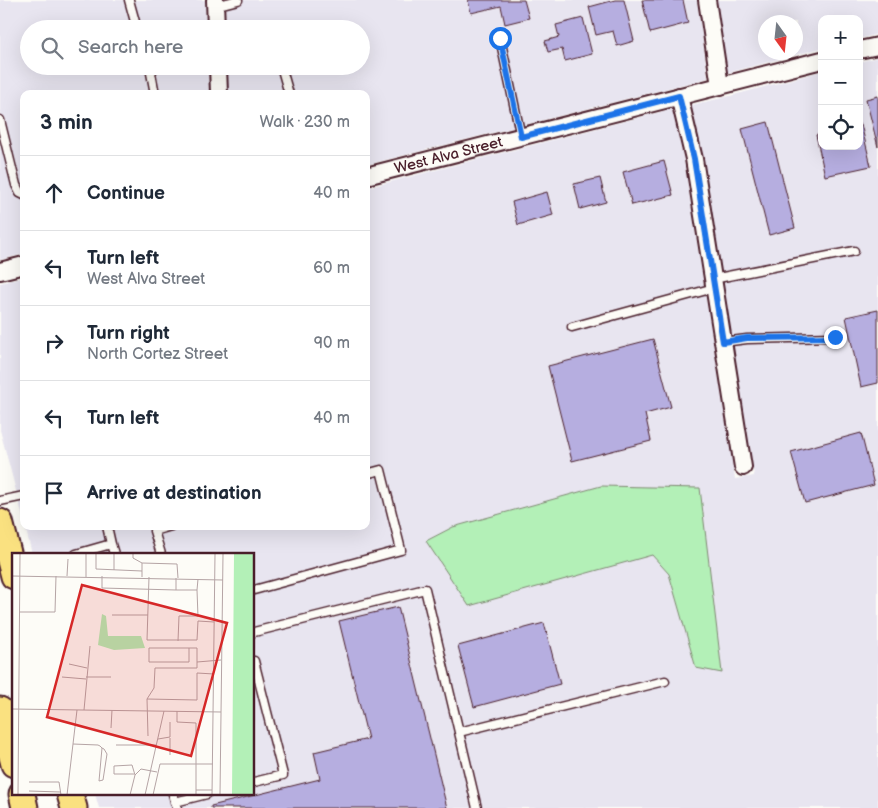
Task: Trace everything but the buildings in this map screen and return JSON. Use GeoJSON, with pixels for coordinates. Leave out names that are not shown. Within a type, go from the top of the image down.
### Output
{"type":"FeatureCollection","features":[{"type":"Feature","properties":{"kind":"main road"},"geometry":{"type":"LineString","coordinates":[[0,522],[12,575]]}},
{"type":"Feature","properties":{"kind":"main road"},"geometry":{"type":"LineString","coordinates":[[0,710],[12,756]]}},
{"type":"Feature","properties":{"kind":"street"},"geometry":{"type":"LineString","coordinates":[[706,0],[720,86]]}},
{"type":"Feature","properties":{"kind":"street"},"geometry":{"type":"LineString","coordinates":[[215,3],[216,20]]}},
{"type":"Feature","properties":{"kind":"street"},"geometry":{"type":"LineString","coordinates":[[863,49],[878,46]]}},
{"type":"Feature","properties":{"kind":"street","name":"West Alva Street"},"geometry":{"type":"LineString","coordinates":[[370,175],[818,61]]}},
{"type":"Feature","properties":{"kind":"street"},"geometry":{"type":"LineString","coordinates":[[218,75],[219,90]]}},
{"type":"Feature","properties":{"kind":"street"},"geometry":{"type":"LineString","coordinates":[[679,96],[694,159],[743,467]]}},
{"type":"Feature","properties":{"kind":"street"},"geometry":{"type":"LineString","coordinates":[[0,272],[20,266]]}},
{"type":"Feature","properties":{"kind":"lane"},"geometry":{"type":"LineString","coordinates":[[129,0],[135,20]]}},
{"type":"Feature","properties":{"kind":"lane"},"geometry":{"type":"LineString","coordinates":[[215,3],[238,0]]}},
{"type":"Feature","properties":{"kind":"lane"},"geometry":{"type":"LineString","coordinates":[[500,38],[521,137]]}},
{"type":"Feature","properties":{"kind":"lane"},"geometry":{"type":"LineString","coordinates":[[152,75],[154,90]]}},
{"type":"Feature","properties":{"kind":"lane"},"geometry":{"type":"LineString","coordinates":[[284,75],[288,90]]}},
{"type":"Feature","properties":{"kind":"lane"},"geometry":{"type":"LineString","coordinates":[[0,120],[16,185],[20,193]]}},
{"type":"Feature","properties":{"kind":"lane"},"geometry":{"type":"LineString","coordinates":[[572,327],[714,283],[854,251]]}},
{"type":"Feature","properties":{"kind":"lane"},"geometry":{"type":"LineString","coordinates":[[723,342],[747,338],[835,337]]}},
{"type":"Feature","properties":{"kind":"lane"},"geometry":{"type":"LineString","coordinates":[[255,590],[401,550],[381,470],[370,473]]}},
{"type":"Feature","properties":{"kind":"lane"},"geometry":{"type":"LineString","coordinates":[[0,501],[20,497]]}},
{"type":"Feature","properties":{"kind":"lane"},"geometry":{"type":"LineString","coordinates":[[108,530],[114,553]]}},
{"type":"Feature","properties":{"kind":"lane"},"geometry":{"type":"LineString","coordinates":[[157,530],[154,531],[161,553]]}},
{"type":"Feature","properties":{"kind":"lane"},"geometry":{"type":"LineString","coordinates":[[80,553],[112,544]]}},
{"type":"Feature","properties":{"kind":"lane"},"geometry":{"type":"LineString","coordinates":[[255,632],[426,589],[477,808]]}},
{"type":"Feature","properties":{"kind":"lane"},"geometry":{"type":"LineString","coordinates":[[255,665],[283,775],[255,782]]}},
{"type":"Feature","properties":{"kind":"lane"},"geometry":{"type":"LineString","coordinates":[[459,732],[665,681]]}},
{"type":"Feature","properties":{"kind":"lane"},"geometry":{"type":"LineString","coordinates":[[175,802],[199,796]]}},
{"type":"Feature","properties":{"kind":"shaded area"},"geometry":{"type":"Polygon","coordinates":[[[0,0],[205,0],[206,20],[20,20],[20,75],[208,75],[209,90],[20,90],[20,255],[0,260],[0,0]]]}},
{"type":"Feature","properties":{"kind":"shaded area"},"geometry":{"type":"Polygon","coordinates":[[[225,0],[697,0],[708,78],[370,164],[370,90],[228,90],[227,75],[370,75],[370,20],[226,20],[225,0]]]}},
{"type":"Feature","properties":{"kind":"shaded area"},"geometry":{"type":"Polygon","coordinates":[[[716,0],[878,0],[878,34],[863,38],[863,15],[818,15],[818,49],[803,53],[803,15],[758,15],[758,60],[776,60],[727,73],[716,0]]]}},
{"type":"Feature","properties":{"kind":"shaded area"},"geometry":{"type":"Polygon","coordinates":[[[878,57],[878,808],[99,808],[96,796],[255,796],[255,553],[32,553],[26,530],[370,530],[370,187],[672,109],[684,161],[735,479],[754,476],[703,158],[691,105],[818,72],[818,150],[863,150],[863,61],[878,57]],[[601,486],[453,527],[426,541],[652,555],[669,574],[696,668],[700,488],[601,486]]]}},
{"type":"Feature","properties":{"kind":"shaded area"},"geometry":{"type":"Polygon","coordinates":[[[20,278],[20,506],[0,430],[0,283],[20,278]]]}},
{"type":"Feature","properties":{"kind":"green space"},"geometry":{"type":"Polygon","coordinates":[[[601,486],[700,488],[722,673],[696,668],[669,574],[652,555],[469,606],[426,541],[453,527],[601,486]]]}},
{"type":"Feature","properties":{"kind":"route"},"geometry":{"type":"LineString","coordinates":[[500,38],[521,137],[679,96],[694,159],[723,342],[747,338],[835,337]]}}]}
